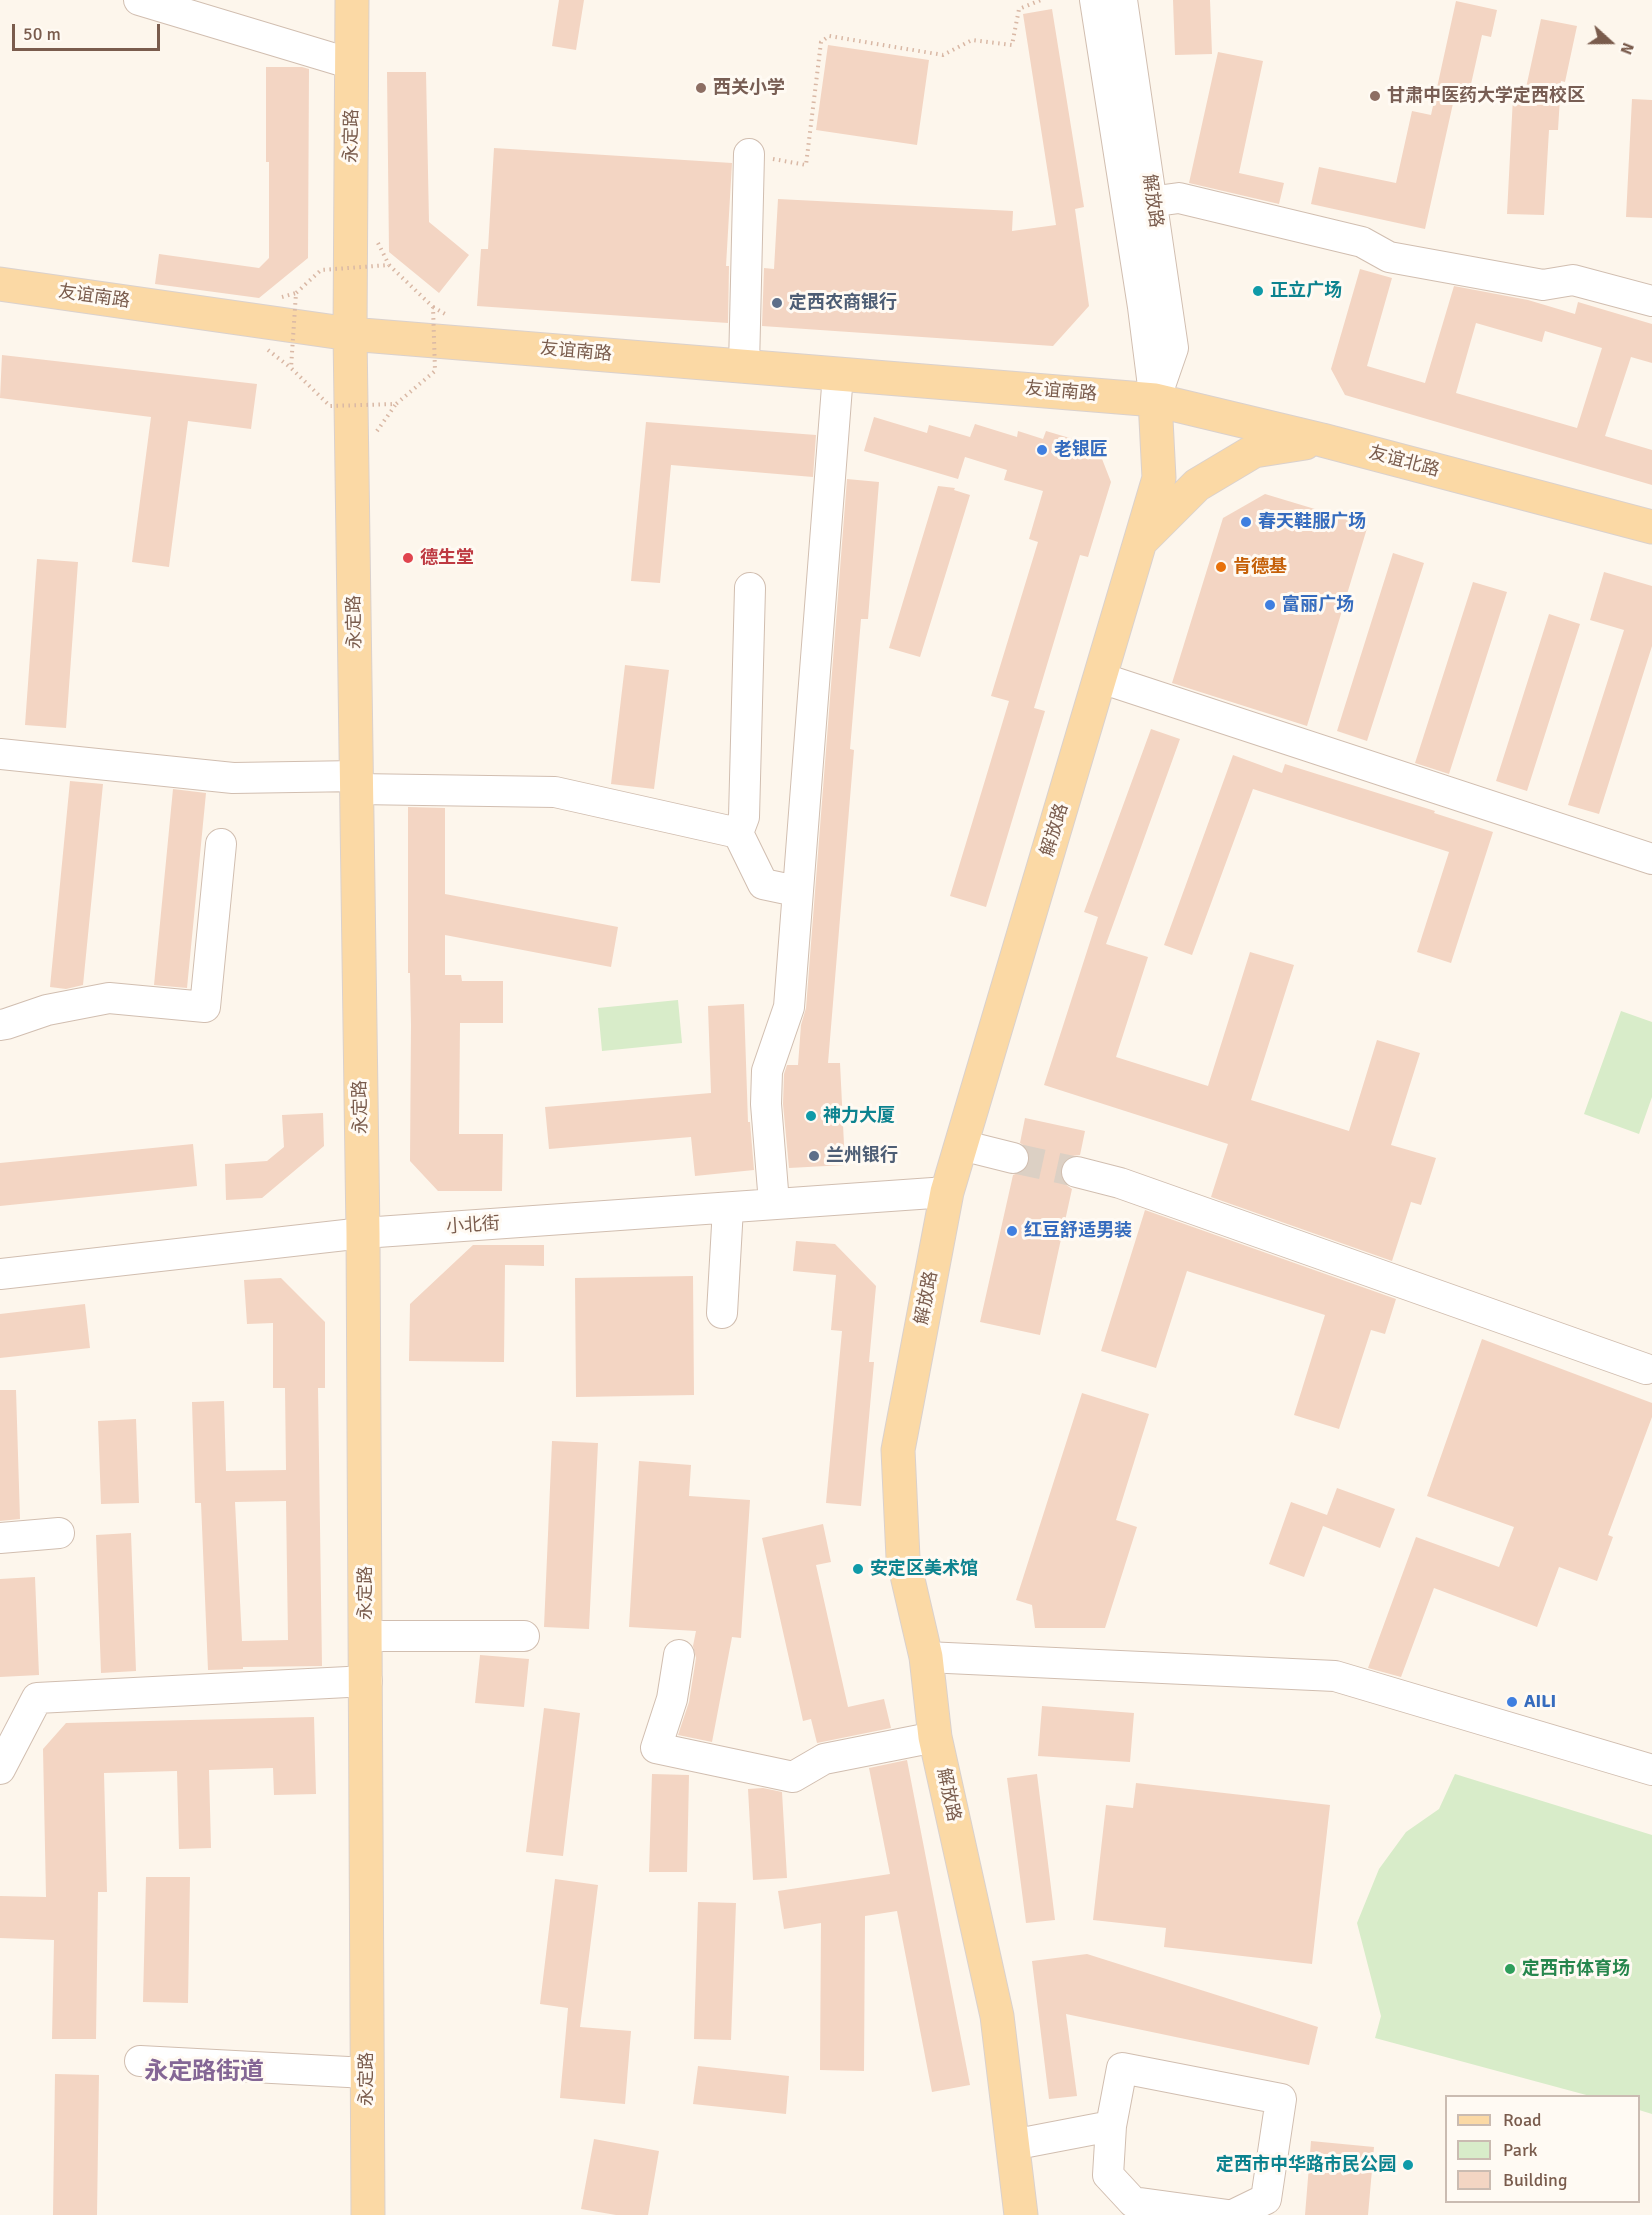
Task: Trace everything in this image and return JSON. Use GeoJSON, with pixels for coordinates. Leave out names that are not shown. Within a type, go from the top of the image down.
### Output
{"type":"FeatureCollection","features":[{"type":"Feature","properties":{"kind":"main road","name":"永定路"},"geometry":{"type":"LineString","coordinates":[[352,0],[350,334],[363,1233],[368,2215]]}},
{"type":"Feature","properties":{"kind":"main road","name":"友谊南路"},"geometry":{"type":"LineString","coordinates":[[0,284],[350,334],[1155,400]]}},
{"type":"Feature","properties":{"kind":"main road","name":"友谊北路"},"geometry":{"type":"LineString","coordinates":[[1155,400],[1322,440],[1652,527]]}},
{"type":"Feature","properties":{"kind":"main road","name":"解放路"},"geometry":{"type":"LineString","coordinates":[[1021,2215],[997,2016],[935,1737],[926,1657],[903,1558],[898,1450],[947,1192],[1159,478],[1155,400]]}},
{"type":"Feature","properties":{"kind":"main road"},"geometry":{"type":"LineString","coordinates":[[1140,543],[1197,485],[1254,451],[1322,440]]}},
{"type":"Feature","properties":{"kind":"street"},"geometry":{"type":"LineString","coordinates":[[139,0],[352,64]]}},
{"type":"Feature","properties":{"kind":"street","name":"解放路"},"geometry":{"type":"LineString","coordinates":[[1095,0],[1140,203]]}},
{"type":"Feature","properties":{"kind":"street","name":"解放路"},"geometry":{"type":"LineString","coordinates":[[1122,0],[1155,400]]}},
{"type":"Feature","properties":{"kind":"street"},"geometry":{"type":"LineString","coordinates":[[744,366],[749,154]]}},
{"type":"Feature","properties":{"kind":"street"},"geometry":{"type":"LineString","coordinates":[[1140,203],[1179,198],[1362,242],[1389,257],[1543,285],[1573,280],[1652,301]]}},
{"type":"Feature","properties":{"kind":"street"},"geometry":{"type":"LineString","coordinates":[[774,1203],[766,1104],[767,1071],[789,1007],[796,891],[838,374]]}},
{"type":"Feature","properties":{"kind":"street"},"geometry":{"type":"LineString","coordinates":[[750,588],[744,817],[738,833],[763,884],[796,891]]}},
{"type":"Feature","properties":{"kind":"street"},"geometry":{"type":"LineString","coordinates":[[1101,678],[1652,859]]}},
{"type":"Feature","properties":{"kind":"street"},"geometry":{"type":"LineString","coordinates":[[0,754],[233,778],[555,792],[738,833]]}},
{"type":"Feature","properties":{"kind":"street"},"geometry":{"type":"LineString","coordinates":[[0,1025],[47,1010],[109,998],[205,1007],[221,843]]}},
{"type":"Feature","properties":{"kind":"street"},"geometry":{"type":"LineString","coordinates":[[961,1145],[1013,1158]]}},
{"type":"Feature","properties":{"kind":"street"},"geometry":{"type":"LineString","coordinates":[[1077,1172],[1120,1183],[1646,1369]]}},
{"type":"Feature","properties":{"kind":"street","name":"小北街"},"geometry":{"type":"LineString","coordinates":[[0,1274],[363,1233],[947,1192]]}},
{"type":"Feature","properties":{"kind":"street"},"geometry":{"type":"LineString","coordinates":[[722,1313],[728,1208]]}},
{"type":"Feature","properties":{"kind":"street"},"geometry":{"type":"LineString","coordinates":[[0,1538],[59,1533]]}},
{"type":"Feature","properties":{"kind":"street"},"geometry":{"type":"LineString","coordinates":[[366,1636],[524,1636]]}},
{"type":"Feature","properties":{"kind":"street"},"geometry":{"type":"LineString","coordinates":[[680,1655],[672,1699],[656,1748],[793,1777],[824,1759],[935,1737]]}},
{"type":"Feature","properties":{"kind":"street"},"geometry":{"type":"LineString","coordinates":[[926,1657],[1335,1676],[1652,1770]]}},
{"type":"Feature","properties":{"kind":"street"},"geometry":{"type":"LineString","coordinates":[[0,1769],[37,1698],[367,1681]]}},
{"type":"Feature","properties":{"kind":"street"},"geometry":{"type":"LineString","coordinates":[[140,2061],[367,2073]]}},
{"type":"Feature","properties":{"kind":"street"},"geometry":{"type":"LineString","coordinates":[[1228,2215],[1133,2202],[1108,2175],[1111,2126],[1122,2067],[1281,2099],[1266,2199],[1233,2215]]}},
{"type":"Feature","properties":{"kind":"street"},"geometry":{"type":"LineString","coordinates":[[1012,2145],[1111,2126]]}},
{"type":"Feature","properties":{"kind":"path"},"geometry":{"type":"LineString","coordinates":[[749,154],[806,165],[821,42],[829,36],[943,55],[972,40],[1012,45],[1019,9],[1041,0]]}},
{"type":"Feature","properties":{"kind":"path"},"geometry":{"type":"LineString","coordinates":[[389,265],[433,307],[435,371],[396,404],[330,406],[291,368],[296,293],[321,270],[389,265]]}},
{"type":"Feature","properties":{"kind":"green space"},"geometry":{"type":"Polygon","coordinates":[[[678,1000],[682,1043],[602,1051],[598,1008],[678,1000]]]}},
{"type":"Feature","properties":{"kind":"green space"},"geometry":{"type":"Polygon","coordinates":[[[1621,1011],[1652,1022],[1652,1097],[1639,1134],[1584,1114],[1621,1011]]]}},
{"type":"Feature","properties":{"kind":"green space","name":"定西市体育场"},"geometry":{"type":"Polygon","coordinates":[[[1455,1774],[1652,1835],[1652,2114],[1640,2110],[1640,2095],[1586,2095],[1375,2038],[1381,2016],[1357,1923],[1379,1869],[1406,1832],[1439,1809],[1455,1774]]]}},
{"type":"Feature","properties":{"kind":"building"},"geometry":{"type":"Polygon","coordinates":[[[559,0],[584,0],[576,50],[552,46],[559,0]]]}},
{"type":"Feature","properties":{"kind":"building"},"geometry":{"type":"Polygon","coordinates":[[[1173,0],[1210,0],[1212,54],[1175,55],[1173,0]]]}},
{"type":"Feature","properties":{"kind":"building"},"geometry":{"type":"Polygon","coordinates":[[[1456,1],[1497,10],[1491,37],[1482,35],[1467,102],[1454,99],[1425,229],[1311,204],[1319,167],[1396,183],[1412,111],[1431,115],[1456,1]]]}},
{"type":"Feature","properties":{"kind":"building"},"geometry":{"type":"Polygon","coordinates":[[[1052,9],[1084,207],[1075,209],[1089,306],[1053,346],[762,326],[764,268],[774,269],[778,199],[1013,211],[1012,231],[1056,225],[1023,14],[1052,9]]]}},
{"type":"Feature","properties":{"kind":"building"},"geometry":{"type":"Polygon","coordinates":[[[1541,19],[1577,26],[1565,82],[1561,81],[1558,130],[1549,130],[1544,215],[1507,214],[1513,97],[1524,97],[1541,19]]]}},
{"type":"Feature","properties":{"kind":"building"},"geometry":{"type":"Polygon","coordinates":[[[828,45],[929,60],[917,145],[816,130],[828,45]]]}},
{"type":"Feature","properties":{"kind":"building"},"geometry":{"type":"Polygon","coordinates":[[[1218,52],[1263,61],[1239,173],[1284,183],[1279,204],[1189,183],[1218,52]]]}},
{"type":"Feature","properties":{"kind":"building"},"geometry":{"type":"Polygon","coordinates":[[[266,67],[309,69],[308,258],[259,298],[155,284],[159,254],[259,268],[269,258],[266,67]]]}},
{"type":"Feature","properties":{"kind":"building"},"geometry":{"type":"Polygon","coordinates":[[[387,72],[426,72],[429,222],[469,255],[439,293],[389,252],[387,72]]]}},
{"type":"Feature","properties":{"kind":"building"},"geometry":{"type":"Polygon","coordinates":[[[1632,99],[1652,100],[1652,218],[1626,217],[1632,99]]]}},
{"type":"Feature","properties":{"kind":"building"},"geometry":{"type":"Polygon","coordinates":[[[494,148],[732,163],[726,266],[729,266],[728,323],[477,306],[481,249],[488,249],[494,148]]]}},
{"type":"Feature","properties":{"kind":"building"},"geometry":{"type":"Polygon","coordinates":[[[1360,269],[1392,278],[1367,366],[1425,383],[1454,286],[1528,300],[1575,314],[1578,302],[1652,324],[1652,363],[1631,357],[1605,436],[1652,450],[1652,485],[1345,395],[1331,369],[1360,269]],[[1476,323],[1456,393],[1577,428],[1602,348],[1545,331],[1542,342],[1476,323]]]}},
{"type":"Feature","properties":{"kind":"building"},"geometry":{"type":"Polygon","coordinates":[[[2,355],[257,384],[251,429],[188,421],[169,567],[132,562],[151,417],[0,398],[2,355]]]}},
{"type":"Feature","properties":{"kind":"building"},"geometry":{"type":"Polygon","coordinates":[[[874,417],[927,433],[929,425],[970,437],[975,424],[1017,437],[1018,431],[1043,439],[1046,431],[1097,446],[1111,482],[1088,557],[1080,555],[1034,708],[1045,711],[986,907],[950,896],[1009,701],[991,696],[1038,542],[1029,539],[1043,491],[1004,480],[1007,470],[965,457],[958,479],[864,451],[874,417]]]}},
{"type":"Feature","properties":{"kind":"building"},"geometry":{"type":"Polygon","coordinates":[[[646,422],[816,435],[813,477],[671,465],[660,583],[631,581],[646,422]]]}},
{"type":"Feature","properties":{"kind":"building"},"geometry":{"type":"Polygon","coordinates":[[[847,479],[879,482],[868,619],[861,619],[850,749],[854,750],[828,1063],[840,1063],[845,1165],[789,1168],[783,1104],[784,1074],[787,1065],[798,1065],[801,1025],[806,1008],[847,479]]]}},
{"type":"Feature","properties":{"kind":"building"},"geometry":{"type":"Polygon","coordinates":[[[938,486],[955,488],[954,490],[970,495],[920,657],[889,648],[938,486]]]}},
{"type":"Feature","properties":{"kind":"building","name":"富丽广场"},"geometry":{"type":"Polygon","coordinates":[[[1265,494],[1368,525],[1307,726],[1172,683],[1223,518],[1265,494]]]}},
{"type":"Feature","properties":{"kind":"building"},"geometry":{"type":"Polygon","coordinates":[[[1393,553],[1424,563],[1367,741],[1337,731],[1393,553]]]}},
{"type":"Feature","properties":{"kind":"building"},"geometry":{"type":"Polygon","coordinates":[[[37,559],[78,562],[66,728],[25,725],[37,559]]]}},
{"type":"Feature","properties":{"kind":"building"},"geometry":{"type":"Polygon","coordinates":[[[1604,572],[1652,586],[1652,646],[1599,814],[1568,805],[1624,630],[1590,620],[1604,572]]]}},
{"type":"Feature","properties":{"kind":"building"},"geometry":{"type":"Polygon","coordinates":[[[1473,582],[1507,592],[1449,774],[1415,763],[1473,582]]]}},
{"type":"Feature","properties":{"kind":"building"},"geometry":{"type":"Polygon","coordinates":[[[1549,614],[1580,624],[1527,791],[1496,781],[1549,614]]]}},
{"type":"Feature","properties":{"kind":"building"},"geometry":{"type":"Polygon","coordinates":[[[625,665],[669,670],[654,789],[611,784],[625,665]]]}},
{"type":"Feature","properties":{"kind":"building"},"geometry":{"type":"Polygon","coordinates":[[[1151,729],[1180,739],[1106,944],[1148,957],[1116,1057],[1208,1086],[1250,952],[1294,965],[1251,1100],[1349,1131],[1377,1040],[1420,1053],[1391,1145],[1436,1158],[1421,1205],[1411,1202],[1392,1261],[1211,1197],[1228,1144],[1044,1085],[1098,917],[1084,912],[1151,729]]]}},
{"type":"Feature","properties":{"kind":"building"},"geometry":{"type":"Polygon","coordinates":[[[1233,755],[1282,773],[1285,764],[1435,811],[1434,813],[1493,832],[1451,963],[1417,952],[1449,852],[1253,789],[1192,955],[1164,945],[1233,755]]]}},
{"type":"Feature","properties":{"kind":"building"},"geometry":{"type":"Polygon","coordinates":[[[70,781],[103,784],[83,985],[66,989],[50,987],[70,781]]]}},
{"type":"Feature","properties":{"kind":"building"},"geometry":{"type":"Polygon","coordinates":[[[173,789],[206,793],[187,988],[154,985],[173,789]]]}},
{"type":"Feature","properties":{"kind":"building"},"geometry":{"type":"Polygon","coordinates":[[[408,807],[445,808],[445,894],[618,927],[611,967],[445,935],[445,975],[461,975],[462,981],[503,981],[503,1023],[460,1023],[459,1134],[503,1134],[502,1191],[438,1191],[410,1161],[408,807]]]}},
{"type":"Feature","properties":{"kind":"building"},"geometry":{"type":"Polygon","coordinates":[[[744,1004],[748,1122],[750,1122],[754,1170],[695,1176],[691,1137],[549,1149],[545,1107],[711,1093],[708,1006],[744,1004]]]}},
{"type":"Feature","properties":{"kind":"building"},"geometry":{"type":"Polygon","coordinates":[[[323,1113],[324,1146],[262,1198],[226,1200],[225,1164],[267,1161],[284,1147],[282,1115],[323,1113]]]}},
{"type":"Feature","properties":{"kind":"building"},"geometry":{"type":"Polygon","coordinates":[[[1025,1118],[1085,1131],[1080,1155],[1065,1160],[1060,1168],[1065,1184],[1072,1189],[1040,1335],[980,1322],[1013,1175],[1025,1170],[1030,1162],[1029,1153],[1020,1143],[1025,1118]]]}},
{"type":"Feature","properties":{"kind":"building"},"geometry":{"type":"Polygon","coordinates":[[[193,1144],[197,1186],[0,1206],[0,1163],[193,1144]]]}},
{"type":"Feature","properties":{"kind":"building"},"geometry":{"type":"Polygon","coordinates":[[[1145,1210],[1396,1299],[1385,1334],[1371,1330],[1339,1429],[1294,1415],[1325,1315],[1187,1271],[1156,1368],[1101,1351],[1145,1210]]]}},
{"type":"Feature","properties":{"kind":"building"},"geometry":{"type":"Polygon","coordinates":[[[796,1241],[835,1244],[876,1286],[869,1362],[874,1362],[861,1506],[826,1503],[842,1331],[831,1330],[836,1275],[793,1271],[796,1241]]]}},
{"type":"Feature","properties":{"kind":"building"},"geometry":{"type":"Polygon","coordinates":[[[473,1245],[544,1245],[544,1266],[505,1265],[504,1362],[409,1361],[410,1304],[473,1245]]]}},
{"type":"Feature","properties":{"kind":"building"},"geometry":{"type":"Polygon","coordinates":[[[693,1276],[694,1395],[576,1397],[575,1278],[693,1276]]]}},
{"type":"Feature","properties":{"kind":"building"},"geometry":{"type":"Polygon","coordinates":[[[281,1278],[325,1322],[325,1388],[318,1388],[322,1666],[208,1670],[201,1503],[195,1503],[192,1402],[224,1401],[226,1471],[286,1470],[285,1388],[273,1388],[273,1323],[247,1324],[244,1280],[281,1278]],[[286,1501],[235,1502],[242,1641],[288,1640],[286,1501]]]}},
{"type":"Feature","properties":{"kind":"building"},"geometry":{"type":"Polygon","coordinates":[[[85,1304],[90,1348],[0,1358],[0,1314],[85,1304]]]}},
{"type":"Feature","properties":{"kind":"building"},"geometry":{"type":"Polygon","coordinates":[[[1482,1339],[1652,1403],[1652,1417],[1608,1535],[1613,1537],[1597,1581],[1559,1567],[1537,1627],[1434,1588],[1401,1677],[1368,1668],[1416,1537],[1499,1567],[1514,1527],[1427,1496],[1482,1339]]]}},
{"type":"Feature","properties":{"kind":"building"},"geometry":{"type":"Polygon","coordinates":[[[0,1390],[16,1390],[20,1519],[0,1521],[0,1390]]]}},
{"type":"Feature","properties":{"kind":"building"},"geometry":{"type":"Polygon","coordinates":[[[1082,1393],[1149,1414],[1116,1520],[1137,1527],[1105,1628],[1035,1628],[1032,1605],[1016,1600],[1082,1393]]]}},
{"type":"Feature","properties":{"kind":"building"},"geometry":{"type":"Polygon","coordinates":[[[136,1419],[139,1503],[101,1504],[98,1421],[136,1419]]]}},
{"type":"Feature","properties":{"kind":"building"},"geometry":{"type":"Polygon","coordinates":[[[552,1441],[598,1443],[589,1629],[544,1627],[552,1441]]]}},
{"type":"Feature","properties":{"kind":"building"},"geometry":{"type":"Polygon","coordinates":[[[639,1461],[691,1465],[689,1496],[750,1500],[741,1638],[732,1637],[712,1742],[678,1735],[689,1702],[696,1658],[693,1646],[696,1631],[629,1627],[639,1461]]]}},
{"type":"Feature","properties":{"kind":"building"},"geometry":{"type":"Polygon","coordinates":[[[1337,1488],[1395,1509],[1380,1548],[1323,1526],[1304,1577],[1269,1564],[1291,1502],[1327,1515],[1337,1488]]]}},
{"type":"Feature","properties":{"kind":"building"},"geometry":{"type":"Polygon","coordinates":[[[823,1524],[831,1562],[816,1565],[848,1707],[884,1699],[891,1728],[817,1743],[811,1719],[803,1721],[762,1538],[823,1524]]]}},
{"type":"Feature","properties":{"kind":"building"},"geometry":{"type":"Polygon","coordinates":[[[131,1533],[136,1671],[101,1673],[96,1535],[131,1533]]]}},
{"type":"Feature","properties":{"kind":"building"},"geometry":{"type":"Polygon","coordinates":[[[35,1577],[39,1675],[0,1677],[0,1579],[35,1577]]]}},
{"type":"Feature","properties":{"kind":"building"},"geometry":{"type":"Polygon","coordinates":[[[480,1655],[529,1659],[524,1707],[475,1703],[480,1655]]]}},
{"type":"Feature","properties":{"kind":"building"},"geometry":{"type":"Polygon","coordinates":[[[1042,1706],[1134,1713],[1130,1762],[1038,1756],[1042,1706]]]}},
{"type":"Feature","properties":{"kind":"building"},"geometry":{"type":"Polygon","coordinates":[[[544,1708],[580,1713],[563,1856],[526,1852],[544,1708]]]}},
{"type":"Feature","properties":{"kind":"building"},"geometry":{"type":"Polygon","coordinates":[[[314,1717],[316,1794],[274,1795],[273,1768],[209,1770],[211,1848],[179,1849],[177,1771],[104,1773],[107,1892],[98,1892],[96,2039],[52,2039],[54,1940],[0,1938],[0,1896],[46,1897],[43,1749],[66,1723],[314,1717]]]}},
{"type":"Feature","properties":{"kind":"building"},"geometry":{"type":"Polygon","coordinates":[[[907,1760],[970,2085],[932,2092],[897,1911],[865,1916],[864,2071],[820,2070],[821,1923],[784,1929],[778,1891],[890,1874],[869,1768],[907,1760]]]}},
{"type":"Feature","properties":{"kind":"building"},"geometry":{"type":"Polygon","coordinates":[[[652,1774],[689,1775],[687,1872],[649,1872],[652,1774]]]}},
{"type":"Feature","properties":{"kind":"building"},"geometry":{"type":"Polygon","coordinates":[[[1037,1774],[1055,1920],[1026,1923],[1007,1778],[1037,1774]]]}},
{"type":"Feature","properties":{"kind":"building"},"geometry":{"type":"Polygon","coordinates":[[[1136,1783],[1330,1805],[1312,1964],[1164,1947],[1166,1928],[1093,1920],[1106,1805],[1133,1808],[1136,1783]]]}},
{"type":"Feature","properties":{"kind":"building"},"geometry":{"type":"Polygon","coordinates":[[[763,1788],[782,1792],[787,1878],[753,1880],[748,1789],[763,1788]]]}},
{"type":"Feature","properties":{"kind":"building"},"geometry":{"type":"Polygon","coordinates":[[[146,1877],[190,1877],[188,2003],[143,2002],[146,1877]]]}},
{"type":"Feature","properties":{"kind":"building"},"geometry":{"type":"Polygon","coordinates":[[[555,1879],[598,1885],[580,2027],[631,2031],[625,2104],[560,2098],[568,2008],[540,2004],[555,1879]]]}},
{"type":"Feature","properties":{"kind":"building"},"geometry":{"type":"Polygon","coordinates":[[[698,1902],[736,1903],[731,2040],[694,2039],[698,1902]]]}},
{"type":"Feature","properties":{"kind":"building"},"geometry":{"type":"Polygon","coordinates":[[[1087,1954],[1318,2027],[1309,2065],[1066,2014],[1077,2096],[1049,2099],[1032,1961],[1087,1954]]]}},
{"type":"Feature","properties":{"kind":"building"},"geometry":{"type":"Polygon","coordinates":[[[698,2066],[789,2076],[786,2114],[693,2104],[698,2066]]]}},
{"type":"Feature","properties":{"kind":"building"},"geometry":{"type":"Polygon","coordinates":[[[55,2074],[99,2075],[97,2215],[53,2215],[55,2074]]]}},
{"type":"Feature","properties":{"kind":"building"},"geometry":{"type":"Polygon","coordinates":[[[594,2139],[659,2151],[648,2215],[616,2215],[581,2209],[594,2139]]]}},
{"type":"Feature","properties":{"kind":"building"},"geometry":{"type":"Polygon","coordinates":[[[1311,2141],[1374,2147],[1368,2215],[1305,2215],[1311,2141]]]}},
{"type":"Feature","properties":{"kind":"tunnel"},"geometry":{"type":"LineString","coordinates":[[1013,1158],[1077,1172]]}},
{"type":"Feature","properties":{"kind":"place","name":"西关小学"},"geometry":{"type":"Point","coordinates":[701,88]}},
{"type":"Feature","properties":{"kind":"place","name":"甘肃中医药大学定西校区"},"geometry":{"type":"Point","coordinates":[1375,96]}},
{"type":"Feature","properties":{"kind":"place","name":"正立广场"},"geometry":{"type":"Point","coordinates":[1258,291]}},
{"type":"Feature","properties":{"kind":"place","name":"定西农商银行"},"geometry":{"type":"Point","coordinates":[777,303]}},
{"type":"Feature","properties":{"kind":"place","name":"老银匠"},"geometry":{"type":"Point","coordinates":[1042,450]}},
{"type":"Feature","properties":{"kind":"place","name":"春天鞋服广场"},"geometry":{"type":"Point","coordinates":[1246,522]}},
{"type":"Feature","properties":{"kind":"place","name":"德生堂"},"geometry":{"type":"Point","coordinates":[408,558]}},
{"type":"Feature","properties":{"kind":"place","name":"肯德基"},"geometry":{"type":"Point","coordinates":[1221,567]}},
{"type":"Feature","properties":{"kind":"place","name":"富丽广场"},"geometry":{"type":"Point","coordinates":[1270,605]}},
{"type":"Feature","properties":{"kind":"place","name":"神力大厦"},"geometry":{"type":"Point","coordinates":[811,1116]}},
{"type":"Feature","properties":{"kind":"place","name":"兰州银行"},"geometry":{"type":"Point","coordinates":[814,1156]}},
{"type":"Feature","properties":{"kind":"place","name":"红豆舒适男装"},"geometry":{"type":"Point","coordinates":[1012,1231]}},
{"type":"Feature","properties":{"kind":"place","name":"安定区美术馆"},"geometry":{"type":"Point","coordinates":[858,1569]}},
{"type":"Feature","properties":{"kind":"place","name":"AILI"},"geometry":{"type":"Point","coordinates":[1512,1702]}},
{"type":"Feature","properties":{"kind":"place","name":"定西市体育场"},"geometry":{"type":"Point","coordinates":[1510,1969]}},
{"type":"Feature","properties":{"kind":"place","name":"定西市中华路市民公园"},"geometry":{"type":"Point","coordinates":[1408,2165]}},
{"type":"Feature","properties":{"kind":"district","name":"永定路街道"},"geometry":{"type":"Point","coordinates":[204,2073]}}]}
